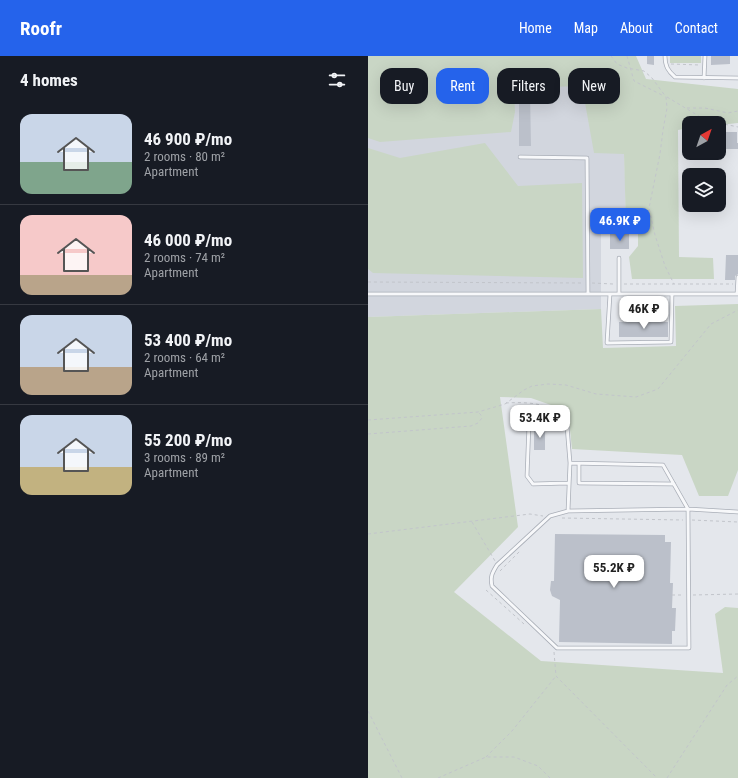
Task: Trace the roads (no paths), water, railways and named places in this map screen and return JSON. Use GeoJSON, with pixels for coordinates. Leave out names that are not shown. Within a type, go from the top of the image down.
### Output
{"type":"FeatureCollection","features":[{"type":"Feature","properties":{"kind":"lane"},"geometry":{"type":"LineString","coordinates":[[665,56],[665,64],[669,72],[675,77],[738,78]]}},
{"type":"Feature","properties":{"kind":"lane"},"geometry":{"type":"LineString","coordinates":[[704,78],[705,56]]}},
{"type":"Feature","properties":{"kind":"lane"},"geometry":{"type":"LineString","coordinates":[[520,157],[586,158],[588,294]]}},
{"type":"Feature","properties":{"kind":"lane"},"geometry":{"type":"LineString","coordinates":[[619,258],[619,294]]}},
{"type":"Feature","properties":{"kind":"lane"},"geometry":{"type":"LineString","coordinates":[[368,294],[738,294],[738,277]]}},
{"type":"Feature","properties":{"kind":"lane"},"geometry":{"type":"LineString","coordinates":[[610,294],[607,343],[671,342],[672,294]]}},
{"type":"Feature","properties":{"kind":"lane"},"geometry":{"type":"LineString","coordinates":[[568,483],[533,484],[527,476],[529,424],[567,426],[570,463],[568,511]]}},
{"type":"Feature","properties":{"kind":"lane"},"geometry":{"type":"LineString","coordinates":[[570,463],[663,465],[688,509],[688,648],[557,648],[492,586],[492,573],[497,565],[550,516],[568,511],[688,509],[738,512]]}},
{"type":"Feature","properties":{"kind":"lane"},"geometry":{"type":"LineString","coordinates":[[579,464],[579,483],[674,484]]}}]}
